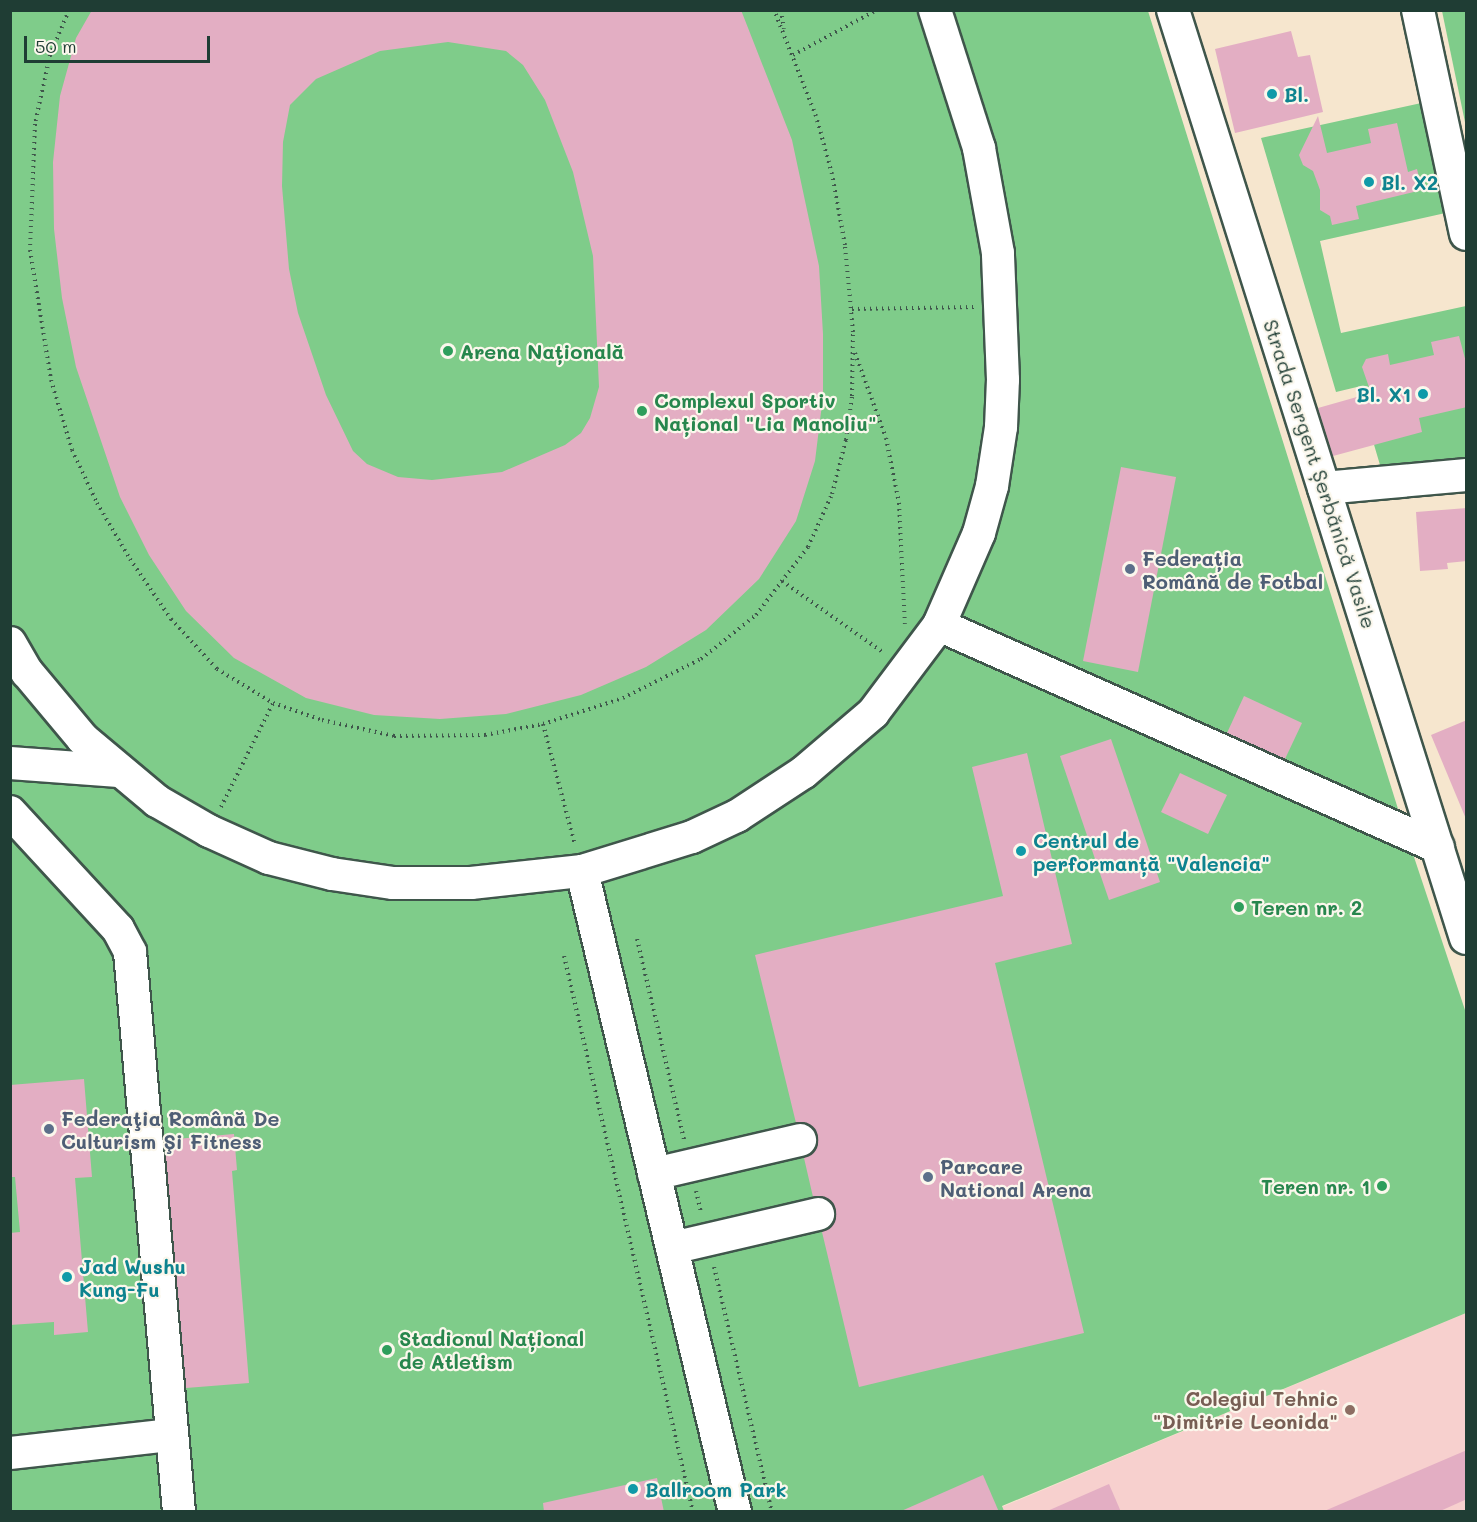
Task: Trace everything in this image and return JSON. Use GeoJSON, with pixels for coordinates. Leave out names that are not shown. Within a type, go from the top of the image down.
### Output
{"type":"FeatureCollection","features":[{"type":"Feature","properties":{"kind":"street"},"geometry":{"type":"LineString","coordinates":[[10,643],[27,672],[83,739],[157,801],[209,831],[269,858],[332,874],[393,883],[471,883],[582,871],[692,837],[737,816],[843,741],[908,669],[939,625],[979,533],[992,486],[1001,427],[1002,306],[998,253],[979,148],[935,10]]}},
{"type":"Feature","properties":{"kind":"street","name":"Strada Sergent Șerbănică Vasile"},"geometry":{"type":"LineString","coordinates":[[1173,10],[1467,938]]}},
{"type":"Feature","properties":{"kind":"street"},"geometry":{"type":"LineString","coordinates":[[1418,10],[1465,219]]}},
{"type":"Feature","properties":{"kind":"street"},"geometry":{"type":"LineString","coordinates":[[1324,488],[1467,475]]}},
{"type":"Feature","properties":{"kind":"street"},"geometry":{"type":"LineString","coordinates":[[939,625],[1438,847]]}},
{"type":"Feature","properties":{"kind":"street"},"geometry":{"type":"LineString","coordinates":[[10,763],[119,771]]}},
{"type":"Feature","properties":{"kind":"street"},"geometry":{"type":"LineString","coordinates":[[10,812],[118,929],[130,952],[179,1512]]}},
{"type":"Feature","properties":{"kind":"street"},"geometry":{"type":"LineString","coordinates":[[582,871],[735,1512]]}},
{"type":"Feature","properties":{"kind":"street"},"geometry":{"type":"LineString","coordinates":[[654,1174],[800,1140]]}},
{"type":"Feature","properties":{"kind":"street"},"geometry":{"type":"LineString","coordinates":[[672,1248],[818,1214]]}},
{"type":"Feature","properties":{"kind":"street"},"geometry":{"type":"LineString","coordinates":[[10,1453],[171,1435]]}},
{"type":"Feature","properties":{"kind":"path"},"geometry":{"type":"LineString","coordinates":[[69,10],[47,66],[35,124],[30,193],[30,250],[51,380],[72,450],[97,503],[130,559],[171,619],[217,669],[273,703],[322,720],[394,736],[485,735],[543,724],[623,698],[701,659],[756,615],[808,547],[832,494],[846,440],[853,349],[852,309],[831,174],[816,116],[774,10]]}},
{"type":"Feature","properties":{"kind":"path"},"geometry":{"type":"LineString","coordinates":[[781,10],[784,36]]}},
{"type":"Feature","properties":{"kind":"path"},"geometry":{"type":"LineString","coordinates":[[793,55],[877,10]]}},
{"type":"Feature","properties":{"kind":"path"},"geometry":{"type":"LineString","coordinates":[[852,309],[1002,306]]}},
{"type":"Feature","properties":{"kind":"path"},"geometry":{"type":"LineString","coordinates":[[853,349],[886,438],[898,503],[908,669]]}},
{"type":"Feature","properties":{"kind":"path"},"geometry":{"type":"LineString","coordinates":[[782,581],[908,669]]}},
{"type":"Feature","properties":{"kind":"path"},"geometry":{"type":"LineString","coordinates":[[209,831],[273,703]]}},
{"type":"Feature","properties":{"kind":"path"},"geometry":{"type":"LineString","coordinates":[[543,724],[582,871]]}},
{"type":"Feature","properties":{"kind":"path"},"geometry":{"type":"LineString","coordinates":[[564,956],[693,1512]]}},
{"type":"Feature","properties":{"kind":"shaded area","name":"Colegiul Tehnic \"Dimitrie Leonida\""},"geometry":{"type":"Polygon","coordinates":[[[1466,1313],[1466,1511],[1004,1512],[1002,1507],[1466,1313]]]}},
{"type":"Feature","properties":{"kind":"green space","name":"Complexul Sportiv Național \"Lia Manoliu\""},"geometry":{"type":"Polygon","coordinates":[[[10,11],[1148,11],[1399,812],[1466,1013],[1466,1313],[1002,1506],[1004,1511],[11,1511],[10,11]]]}},
{"type":"Feature","properties":{"kind":"green space"},"geometry":{"type":"Polygon","coordinates":[[[1442,11],[1466,11],[1466,127],[1442,11]]]}},
{"type":"Feature","properties":{"kind":"green space"},"geometry":{"type":"Polygon","coordinates":[[[1426,102],[1450,212],[1320,241],[1341,333],[1466,306],[1466,457],[1380,465],[1357,387],[1336,392],[1261,138],[1426,102]]]}},
{"type":"Feature","properties":{"kind":"building","name":"Arena Națională"},"geometry":{"type":"Polygon","coordinates":[[[92,10],[741,10],[792,140],[819,266],[823,334],[823,396],[815,461],[796,521],[759,579],[706,630],[646,667],[581,695],[506,714],[440,719],[374,715],[306,698],[234,658],[186,611],[149,555],[120,497],[76,367],[62,298],[54,229],[53,162],[60,96],[76,38],[92,10]],[[448,42],[380,51],[316,79],[290,105],[283,142],[282,186],[289,269],[298,313],[326,395],[353,451],[367,464],[398,477],[432,480],[502,472],[565,445],[581,433],[590,418],[599,387],[593,256],[573,172],[545,100],[523,65],[506,51],[448,42]]]}},
{"type":"Feature","properties":{"kind":"building","name":"Bl."},"geometry":{"type":"Polygon","coordinates":[[[1291,31],[1298,57],[1310,55],[1323,112],[1235,133],[1215,49],[1291,31]]]}},
{"type":"Feature","properties":{"kind":"building","name":"Bl. X2"},"geometry":{"type":"Polygon","coordinates":[[[1318,116],[1327,153],[1371,143],[1368,129],[1397,123],[1408,172],[1417,169],[1422,190],[1356,206],[1359,219],[1332,225],[1330,216],[1320,210],[1320,190],[1313,171],[1303,165],[1299,155],[1318,116]]]}},
{"type":"Feature","properties":{"kind":"building","name":"Bl. X1"},"geometry":{"type":"Polygon","coordinates":[[[1459,336],[1467,366],[1467,407],[1419,418],[1422,432],[1333,456],[1318,408],[1371,393],[1362,367],[1366,359],[1388,354],[1390,365],[1434,355],[1431,342],[1459,336]]]}},
{"type":"Feature","properties":{"kind":"building","name":"Federația Română de Fotbal"},"geometry":{"type":"Polygon","coordinates":[[[1121,467],[1176,477],[1138,672],[1083,661],[1121,467]]]}},
{"type":"Feature","properties":{"kind":"building"},"geometry":{"type":"Polygon","coordinates":[[[1467,508],[1467,561],[1447,563],[1448,569],[1420,571],[1416,512],[1467,508]]]}},
{"type":"Feature","properties":{"kind":"building"},"geometry":{"type":"Polygon","coordinates":[[[1244,696],[1302,723],[1285,759],[1227,733],[1244,696]]]}},
{"type":"Feature","properties":{"kind":"building"},"geometry":{"type":"Polygon","coordinates":[[[1467,720],[1467,819],[1466,819],[1431,735],[1467,720]]]}},
{"type":"Feature","properties":{"kind":"building"},"geometry":{"type":"Polygon","coordinates":[[[1111,739],[1160,882],[1109,900],[1060,756],[1111,739]]]}},
{"type":"Feature","properties":{"kind":"building","name":"Parcare National Arena"},"geometry":{"type":"Polygon","coordinates":[[[1027,753],[1072,944],[995,963],[1084,1333],[859,1387],[822,1232],[831,1227],[836,1210],[831,1201],[813,1197],[804,1158],[817,1146],[817,1135],[806,1123],[796,1123],[755,955],[1003,896],[972,767],[1027,753]]]}},
{"type":"Feature","properties":{"kind":"building"},"geometry":{"type":"Polygon","coordinates":[[[1180,773],[1227,795],[1208,834],[1161,812],[1180,773]]]}},
{"type":"Feature","properties":{"kind":"building"},"geometry":{"type":"Polygon","coordinates":[[[84,1079],[92,1177],[75,1178],[88,1332],[54,1335],[54,1322],[10,1325],[10,1233],[20,1232],[15,1177],[10,1177],[10,1085],[84,1079]]]}},
{"type":"Feature","properties":{"kind":"building"},"geometry":{"type":"Polygon","coordinates":[[[234,1134],[237,1170],[232,1171],[249,1383],[186,1388],[164,1140],[234,1134]]]}},
{"type":"Feature","properties":{"kind":"building"},"geometry":{"type":"Polygon","coordinates":[[[1467,1450],[1467,1499],[1438,1512],[1322,1512],[1467,1450]]]}},
{"type":"Feature","properties":{"kind":"building"},"geometry":{"type":"Polygon","coordinates":[[[983,1475],[999,1512],[899,1512],[983,1475]]]}},
{"type":"Feature","properties":{"kind":"building","name":"Ballroom Park"},"geometry":{"type":"Polygon","coordinates":[[[657,1478],[664,1512],[544,1512],[543,1503],[657,1478]]]}},
{"type":"Feature","properties":{"kind":"building"},"geometry":{"type":"Polygon","coordinates":[[[1109,1484],[1121,1512],[1045,1512],[1109,1484]]]}},
{"type":"Feature","properties":{"kind":"place","name":"Bl."},"geometry":{"type":"Point","coordinates":[1272,94]}},
{"type":"Feature","properties":{"kind":"place","name":"Bl. X2"},"geometry":{"type":"Point","coordinates":[1369,182]}},
{"type":"Feature","properties":{"kind":"place","name":"Arena Națională"},"geometry":{"type":"Point","coordinates":[448,351]}},
{"type":"Feature","properties":{"kind":"place","name":"Bl. X1"},"geometry":{"type":"Point","coordinates":[1423,394]}},
{"type":"Feature","properties":{"kind":"place","name":"Complexul Sportiv Național \"Lia Manoliu\""},"geometry":{"type":"Point","coordinates":[642,411]}},
{"type":"Feature","properties":{"kind":"place","name":"Federația Română de Fotbal"},"geometry":{"type":"Point","coordinates":[1130,569]}},
{"type":"Feature","properties":{"kind":"place","name":"Centrul de performanță \"Valencia\""},"geometry":{"type":"Point","coordinates":[1021,851]}},
{"type":"Feature","properties":{"kind":"place","name":"Teren nr. 2"},"geometry":{"type":"Point","coordinates":[1239,907]}},
{"type":"Feature","properties":{"kind":"place","name":"Federaţia Română De Culturism Şi Fitness"},"geometry":{"type":"Point","coordinates":[49,1129]}},
{"type":"Feature","properties":{"kind":"place","name":"Parcare National Arena"},"geometry":{"type":"Point","coordinates":[928,1177]}},
{"type":"Feature","properties":{"kind":"place","name":"Teren nr. 1"},"geometry":{"type":"Point","coordinates":[1382,1186]}},
{"type":"Feature","properties":{"kind":"place","name":"Jad Wushu Kung-Fu"},"geometry":{"type":"Point","coordinates":[67,1277]}},
{"type":"Feature","properties":{"kind":"place","name":"Stadionul Național de Atletism"},"geometry":{"type":"Point","coordinates":[387,1350]}},
{"type":"Feature","properties":{"kind":"place","name":"Colegiul Tehnic \"Dimitrie Leonida\""},"geometry":{"type":"Point","coordinates":[1350,1410]}},
{"type":"Feature","properties":{"kind":"place","name":"Ballroom Park"},"geometry":{"type":"Point","coordinates":[633,1489]}}]}
